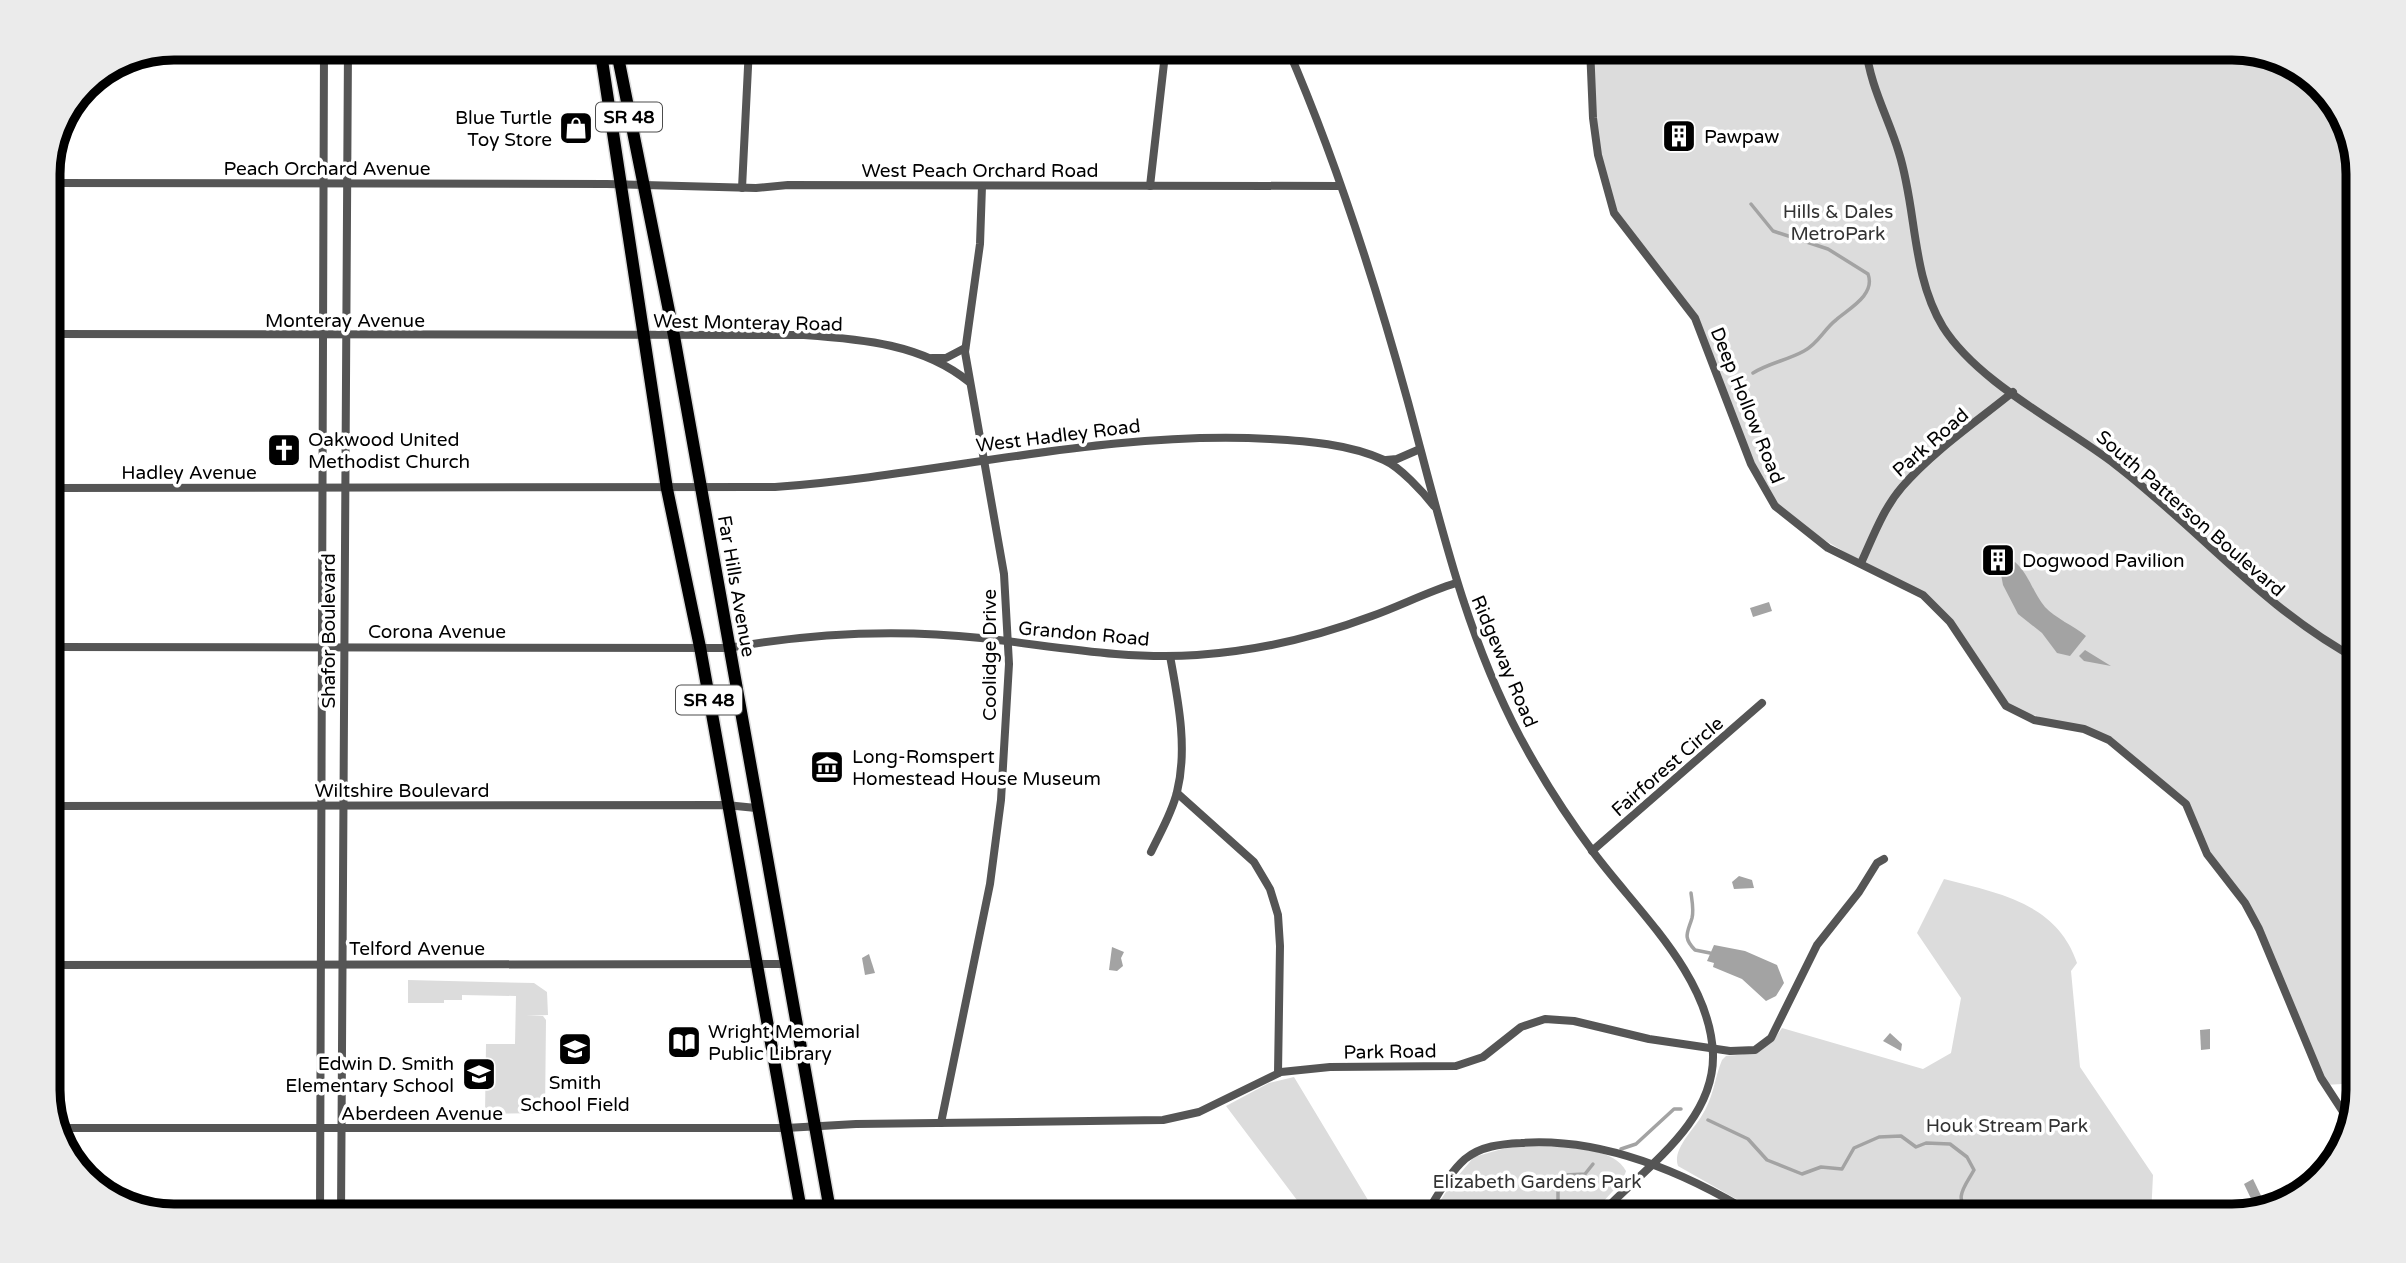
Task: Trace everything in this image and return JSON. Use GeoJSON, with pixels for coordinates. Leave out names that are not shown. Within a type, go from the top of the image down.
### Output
{"type":"FeatureCollection","features":[{"type":"Feature","properties":{"kind":"main road","name":"SR 48"},"geometry":{"type":"LineString","coordinates":[[601,60],[614,184],[667,489],[700,647],[726,805],[800,1204]]}},
{"type":"Feature","properties":{"kind":"main road","name":"Far Hills Avenue"},"geometry":{"type":"LineString","coordinates":[[619,60],[674,336],[829,1204]]}},
{"type":"Feature","properties":{"kind":"street","name":"Shafor Boulevard"},"geometry":{"type":"LineString","coordinates":[[320,1204],[324,60]]}},
{"type":"Feature","properties":{"kind":"street","name":"Shafor Boulevard"},"geometry":{"type":"LineString","coordinates":[[341,1204],[348,60]]}},
{"type":"Feature","properties":{"kind":"street"},"geometry":{"type":"LineString","coordinates":[[742,188],[748,60]]}},
{"type":"Feature","properties":{"kind":"street","name":"Ridgeway Road"},"geometry":{"type":"LineString","coordinates":[[1292,60],[1340,186],[1385,319],[1456,583],[1483,658],[1540,773],[1592,851],[1673,954],[1699,1001],[1712,1049],[1710,1079],[1699,1106],[1673,1144],[1612,1204]]}},
{"type":"Feature","properties":{"kind":"street","name":"Deep Hollow Road"},"geometry":{"type":"LineString","coordinates":[[1590,60],[1592,118],[1598,155],[1614,214],[1695,318],[1751,464],[1775,506],[1828,548],[1907,585],[1938,607],[1966,644],[2006,706],[2034,720],[2084,729],[2109,740],[2186,804],[2207,854],[2245,903],[2259,929],[2316,1067],[2344,1114]]}},
{"type":"Feature","properties":{"kind":"street","name":"South Patterson Boulevard"},"geometry":{"type":"LineString","coordinates":[[1869,60],[1875,86],[1899,153],[1920,266],[1935,311],[1965,353],[2013,392],[2118,467],[2279,609],[2346,652]]}},
{"type":"Feature","properties":{"kind":"street"},"geometry":{"type":"LineString","coordinates":[[1150,186],[1164,63]]}},
{"type":"Feature","properties":{"kind":"street","name":"Peach Orchard Avenue"},"geometry":{"type":"LineString","coordinates":[[60,183],[614,184]]}},
{"type":"Feature","properties":{"kind":"street","name":"West Peach Orchard Road"},"geometry":{"type":"LineString","coordinates":[[614,184],[742,188],[788,185],[1340,186]]}},
{"type":"Feature","properties":{"kind":"street","name":"Coolidge Drive"},"geometry":{"type":"LineString","coordinates":[[941,1122],[990,884],[1002,785],[1009,642],[1004,574],[965,348],[980,244],[982,187]]}},
{"type":"Feature","properties":{"kind":"street","name":"Monteray Avenue"},"geometry":{"type":"LineString","coordinates":[[60,334],[642,336]]}},
{"type":"Feature","properties":{"kind":"street","name":"West Monteray Road"},"geometry":{"type":"LineString","coordinates":[[642,336],[834,337],[886,345],[932,358],[970,382]]}},
{"type":"Feature","properties":{"kind":"street"},"geometry":{"type":"LineString","coordinates":[[932,358],[946,358],[965,348]]}},
{"type":"Feature","properties":{"kind":"street","name":"Park Road"},"geometry":{"type":"LineString","coordinates":[[1861,563],[1886,511],[1901,488],[1922,466],[2013,392]]}},
{"type":"Feature","properties":{"kind":"street","name":"West Hadley Road"},"geometry":{"type":"LineString","coordinates":[[667,489],[825,483],[1082,446],[1214,437],[1321,443],[1386,460],[1434,506]]}},
{"type":"Feature","properties":{"kind":"street"},"geometry":{"type":"LineString","coordinates":[[1386,460],[1420,449]]}},
{"type":"Feature","properties":{"kind":"street","name":"Hadley Avenue"},"geometry":{"type":"LineString","coordinates":[[60,488],[667,489]]}},
{"type":"Feature","properties":{"kind":"street","name":"Grandon Road"},"geometry":{"type":"LineString","coordinates":[[700,647],[728,648],[791,638],[886,633],[1009,642],[1095,654],[1170,656],[1234,652],[1310,636],[1371,617],[1456,583]]}},
{"type":"Feature","properties":{"kind":"street","name":"Corona Avenue"},"geometry":{"type":"LineString","coordinates":[[60,647],[700,647]]}},
{"type":"Feature","properties":{"kind":"street"},"geometry":{"type":"LineString","coordinates":[[1151,852],[1177,793],[1181,738],[1170,656]]}},
{"type":"Feature","properties":{"kind":"street","name":"Fairforest Circle"},"geometry":{"type":"LineString","coordinates":[[1592,851],[1762,703]]}},
{"type":"Feature","properties":{"kind":"street"},"geometry":{"type":"LineString","coordinates":[[1177,793],[1254,862],[1270,889],[1278,915],[1280,946],[1278,1073]]}},
{"type":"Feature","properties":{"kind":"street","name":"Wiltshire Boulevard"},"geometry":{"type":"LineString","coordinates":[[60,806],[726,805],[757,808]]}},
{"type":"Feature","properties":{"kind":"street","name":"Park Road"},"geometry":{"type":"LineString","coordinates":[[786,1128],[941,1122],[1163,1120],[1199,1112],[1278,1073],[1330,1067],[1456,1066],[1483,1057],[1521,1027],[1545,1019],[1574,1021],[1649,1039],[1748,1052],[1765,1045],[1784,1015],[1817,944],[1859,892],[1877,863],[1884,859]]}},
{"type":"Feature","properties":{"kind":"street","name":"Telford Avenue"},"geometry":{"type":"LineString","coordinates":[[60,965],[786,964]]}},
{"type":"Feature","properties":{"kind":"street","name":"Aberdeen Avenue"},"geometry":{"type":"LineString","coordinates":[[67,1128],[786,1128]]}},
{"type":"Feature","properties":{"kind":"street"},"geometry":{"type":"LineString","coordinates":[[1433,1204],[1465,1159],[1501,1144],[1567,1142],[1653,1165],[1714,1190],[1737,1204]]}},
{"type":"Feature","properties":{"kind":"green space","name":"Hills & Dales MetroPark"},"geometry":{"type":"Polygon","coordinates":[[[1591,60],[2247,60],[2283,71],[2318,98],[2335,123],[2346,166],[2346,1084],[2325,1085],[2259,929],[2216,868],[2186,804],[2109,740],[2006,706],[1938,607],[1782,515],[1760,482],[1695,318],[1626,232],[1601,174],[1591,60]]]}},
{"type":"Feature","properties":{"kind":"green space","name":"Houk Stream Park"},"geometry":{"type":"Polygon","coordinates":[[[1944,879],[2005,896],[2040,914],[2055,927],[2068,943],[2077,963],[2071,971],[2080,1067],[2153,1175],[2152,1204],[1745,1204],[1678,1166],[1678,1153],[1705,1110],[1722,1060],[1726,1056],[1751,1053],[1765,1047],[1782,1028],[1923,1069],[1951,1053],[1961,998],[1917,933],[1944,879]]]}},
{"type":"Feature","properties":{"kind":"green space"},"geometry":{"type":"Polygon","coordinates":[[[408,980],[534,983],[547,992],[548,1015],[526,1016],[543,1016],[546,1020],[545,1113],[485,1114],[486,1044],[515,1044],[516,996],[462,995],[462,1000],[444,1000],[444,1003],[408,1003],[408,980]]]}},
{"type":"Feature","properties":{"kind":"green space"},"geometry":{"type":"Polygon","coordinates":[[[1294,1077],[1371,1204],[1300,1204],[1226,1106],[1269,1083],[1294,1077]]]}},
{"type":"Feature","properties":{"kind":"green space","name":"Elizabeth Gardens Park"},"geometry":{"type":"Polygon","coordinates":[[[1509,1147],[1572,1148],[1605,1155],[1618,1161],[1626,1171],[1623,1180],[1601,1204],[1438,1204],[1474,1157],[1509,1147]]]}},
{"type":"Feature","properties":{"kind":"shaded area"},"geometry":{"type":"Polygon","coordinates":[[[2015,562],[2045,607],[2086,636],[2070,656],[2057,653],[2042,633],[2018,614],[2003,585],[2000,569],[2015,562]]]}},
{"type":"Feature","properties":{"kind":"shaded area"},"geometry":{"type":"Polygon","coordinates":[[[1769,602],[1772,611],[1753,617],[1750,608],[1769,602]]]}},
{"type":"Feature","properties":{"kind":"shaded area"},"geometry":{"type":"Polygon","coordinates":[[[2085,650],[2111,666],[2084,661],[2079,656],[2085,650]]]}},
{"type":"Feature","properties":{"kind":"shaded area"},"geometry":{"type":"Polygon","coordinates":[[[1739,876],[1752,880],[1754,888],[1734,889],[1732,882],[1739,876]]]}},
{"type":"Feature","properties":{"kind":"shaded area"},"geometry":{"type":"Polygon","coordinates":[[[1714,945],[1745,951],[1777,965],[1784,983],[1776,996],[1766,1001],[1742,979],[1713,967],[1714,963],[1707,961],[1714,945]]]}},
{"type":"Feature","properties":{"kind":"shaded area"},"geometry":{"type":"Polygon","coordinates":[[[1112,947],[1124,952],[1121,958],[1123,966],[1117,971],[1109,970],[1112,947]]]}},
{"type":"Feature","properties":{"kind":"shaded area"},"geometry":{"type":"Polygon","coordinates":[[[869,954],[875,973],[865,975],[862,958],[869,954]]]}},
{"type":"Feature","properties":{"kind":"shaded area"},"geometry":{"type":"Polygon","coordinates":[[[2210,1029],[2210,1049],[2201,1050],[2200,1030],[2210,1029]]]}},
{"type":"Feature","properties":{"kind":"shaded area"},"geometry":{"type":"Polygon","coordinates":[[[1890,1033],[1902,1044],[1901,1051],[1883,1041],[1890,1033]]]}},
{"type":"Feature","properties":{"kind":"shaded area"},"geometry":{"type":"Polygon","coordinates":[[[2253,1179],[2263,1200],[2253,1202],[2244,1184],[2253,1179]]]}},
{"type":"Feature","properties":{"kind":"waterway"},"geometry":{"type":"LineString","coordinates":[[1751,204],[1773,231],[1828,249],[1868,274],[1869,282],[1860,301],[1809,348],[1753,373]]}},
{"type":"Feature","properties":{"kind":"waterway"},"geometry":{"type":"LineString","coordinates":[[1691,893],[1693,915],[1687,938],[1695,950],[1710,953]]}},
{"type":"Feature","properties":{"kind":"waterway"},"geometry":{"type":"LineString","coordinates":[[1621,1149],[1636,1144],[1674,1109],[1681,1109]]}},
{"type":"Feature","properties":{"kind":"waterway"},"geometry":{"type":"LineString","coordinates":[[1708,1120],[1748,1139],[1767,1160],[1802,1174],[1821,1167],[1842,1169],[1854,1148],[1879,1137],[1901,1136],[1916,1147],[1926,1143],[1950,1144],[1967,1157],[1974,1170],[1964,1187],[1962,1204]]}},
{"type":"Feature","properties":{"kind":"waterway"},"geometry":{"type":"LineString","coordinates":[[1558,1204],[1558,1185],[1565,1175],[1585,1174],[1593,1164]]}},
{"type":"Feature","properties":{"kind":"place","name":"Blue Turtle Toy Store"},"geometry":{"type":"Point","coordinates":[576,128]}},
{"type":"Feature","properties":{"kind":"place","name":"Pawpaw"},"geometry":{"type":"Point","coordinates":[1679,136]}},
{"type":"Feature","properties":{"kind":"place","name":"Oakwood United Methodist Church"},"geometry":{"type":"Point","coordinates":[284,450]}},
{"type":"Feature","properties":{"kind":"place","name":"Dogwood Pavilion"},"geometry":{"type":"Point","coordinates":[1998,560]}},
{"type":"Feature","properties":{"kind":"place","name":"Long-Romspert Homestead House Museum"},"geometry":{"type":"Point","coordinates":[827,767]}},
{"type":"Feature","properties":{"kind":"place","name":"Wright Memorial Public Library"},"geometry":{"type":"Point","coordinates":[684,1042]}},
{"type":"Feature","properties":{"kind":"place","name":"Smith School Field"},"geometry":{"type":"Point","coordinates":[575,1049]}},
{"type":"Feature","properties":{"kind":"place","name":"Edwin D. Smith Elementary School"},"geometry":{"type":"Point","coordinates":[479,1074]}}]}
